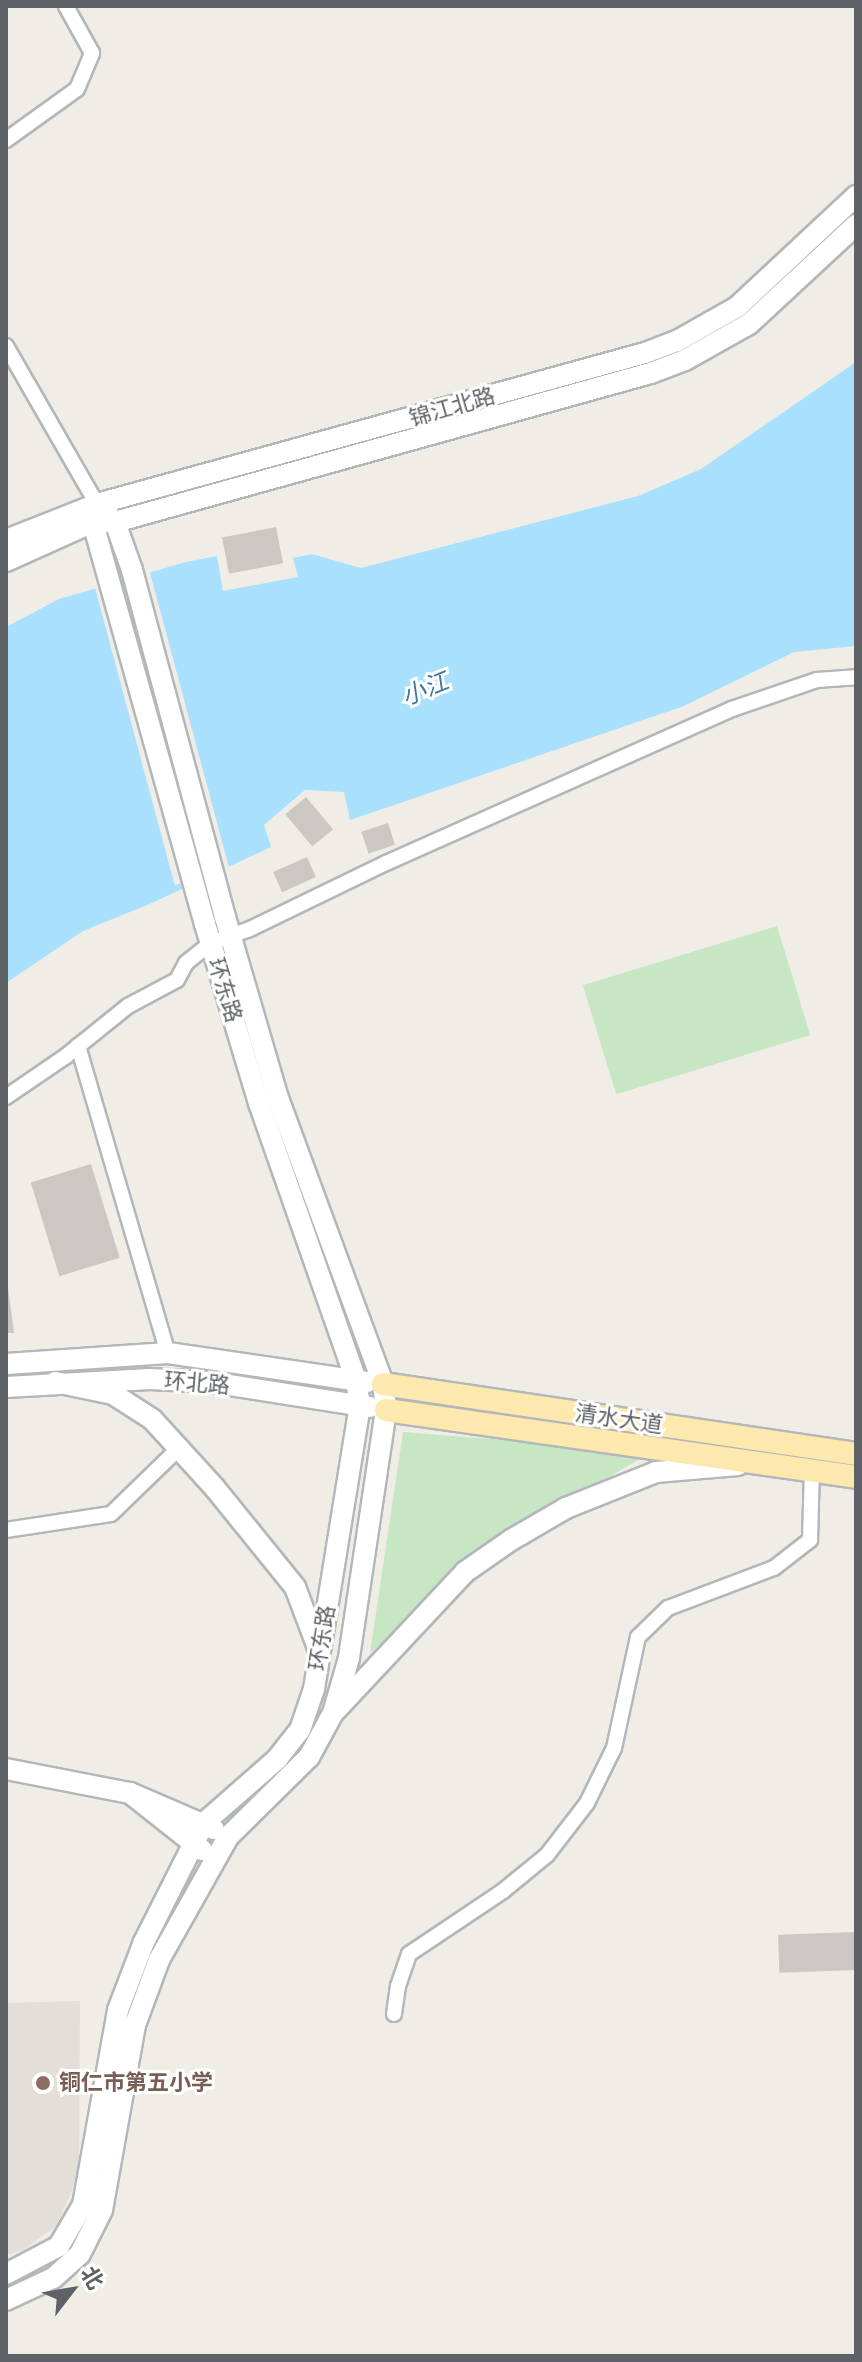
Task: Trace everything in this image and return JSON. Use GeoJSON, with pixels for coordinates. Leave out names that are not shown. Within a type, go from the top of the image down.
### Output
{"type":"FeatureCollection","features":[{"type":"Feature","properties":{"kind":"main road","name":"锦江北路"},"geometry":{"type":"LineString","coordinates":[[6,540],[645,353],[677,341],[737,307],[856,196]]}},
{"type":"Feature","properties":{"kind":"main road","name":"锦江北路"},"geometry":{"type":"LineString","coordinates":[[115,522],[651,373],[685,360],[749,324],[856,225]]}},
{"type":"Feature","properties":{"kind":"main road","name":"锦江北路"},"geometry":{"type":"LineString","coordinates":[[6,561],[95,513]]}},
{"type":"Feature","properties":{"kind":"main road"},"geometry":{"type":"LineString","coordinates":[[95,513],[115,522],[132,570],[218,930]]}},
{"type":"Feature","properties":{"kind":"main road"},"geometry":{"type":"LineString","coordinates":[[95,513],[109,576],[218,930]]}},
{"type":"Feature","properties":{"kind":"main road","name":"环东路"},"geometry":{"type":"LineString","coordinates":[[6,2274],[59,2246],[83,2205],[118,2010],[144,1942],[204,1823],[277,1759],[300,1730],[314,1689],[360,1405],[356,1380],[259,1103],[218,930]]}},
{"type":"Feature","properties":{"kind":"main road","name":"环东路"},"geometry":{"type":"LineString","coordinates":[[6,2300],[53,2278],[80,2254],[102,2210],[135,2025],[159,1960],[228,1837],[309,1757],[333,1713],[349,1658],[386,1410],[383,1384],[218,930]]}},
{"type":"Feature","properties":{"kind":"main road","name":"环北路"},"geometry":{"type":"LineString","coordinates":[[6,1364],[168,1353],[383,1384]]}},
{"type":"Feature","properties":{"kind":"main road"},"geometry":{"type":"LineString","coordinates":[[55,1382],[113,1394],[152,1419],[295,1587],[320,1655]]}},
{"type":"Feature","properties":{"kind":"main road","name":"环北路"},"geometry":{"type":"LineString","coordinates":[[6,1387],[55,1382],[210,1382],[386,1410]]}},
{"type":"Feature","properties":{"kind":"main road","name":"清水大道"},"geometry":{"type":"LineString","coordinates":[[383,1384],[856,1454]]}},
{"type":"Feature","properties":{"kind":"main road","name":"清水大道"},"geometry":{"type":"LineString","coordinates":[[386,1410],[856,1477]]}},
{"type":"Feature","properties":{"kind":"main road"},"geometry":{"type":"LineString","coordinates":[[333,1713],[465,1572],[511,1540],[566,1508],[656,1472],[767,1463]]}},
{"type":"Feature","properties":{"kind":"main road"},"geometry":{"type":"LineString","coordinates":[[6,1769],[130,1793],[204,1823],[228,1837]]}},
{"type":"Feature","properties":{"kind":"main road"},"geometry":{"type":"LineString","coordinates":[[130,1793],[193,1845],[215,1858]]}},
{"type":"Feature","properties":{"kind":"street"},"geometry":{"type":"LineString","coordinates":[[6,140],[77,89],[92,53],[66,6]]}},
{"type":"Feature","properties":{"kind":"street"},"geometry":{"type":"LineString","coordinates":[[6,346],[95,513]]}},
{"type":"Feature","properties":{"kind":"street"},"geometry":{"type":"LineString","coordinates":[[6,1097],[128,1006],[177,980],[186,963],[218,930],[732,709],[817,680],[856,677]]}},
{"type":"Feature","properties":{"kind":"street"},"geometry":{"type":"LineString","coordinates":[[78,1046],[168,1353]]}},
{"type":"Feature","properties":{"kind":"street"},"geometry":{"type":"LineString","coordinates":[[6,1530],[111,1514],[179,1448]]}},
{"type":"Feature","properties":{"kind":"street"},"geometry":{"type":"LineString","coordinates":[[394,2014],[398,1986],[409,1954],[503,1891],[547,1855],[587,1803],[614,1748],[638,1637],[668,1608],[774,1568],[810,1540],[812,1470]]}},
{"type":"Feature","properties":{"kind":"shaded area","name":"铜仁市第五小学"},"geometry":{"type":"Polygon","coordinates":[[[80,2001],[79,2163],[71,2193],[56,2226],[23,2250],[6,2255],[6,2003],[80,2001]]]}},
{"type":"Feature","properties":{"kind":"green space"},"geometry":{"type":"Polygon","coordinates":[[[777,926],[810,1035],[616,1094],[583,985],[777,926]]]}},
{"type":"Feature","properties":{"kind":"green space"},"geometry":{"type":"Polygon","coordinates":[[[403,1432],[652,1452],[521,1528],[370,1653],[403,1432]]]}},
{"type":"Feature","properties":{"kind":"water","name":"小江"},"geometry":{"type":"Polygon","coordinates":[[[856,362],[856,646],[794,652],[684,706],[350,820],[344,792],[305,790],[264,825],[271,847],[152,903],[83,931],[6,983],[6,627],[59,599],[186,562],[217,556],[223,591],[298,577],[293,558],[312,554],[361,568],[638,496],[701,469],[856,362]]]}},
{"type":"Feature","properties":{"kind":"pier"},"geometry":{"type":"Polygon","coordinates":[[[149,569],[230,870],[175,885],[94,584],[149,569]]]}},
{"type":"Feature","properties":{"kind":"building"},"geometry":{"type":"Polygon","coordinates":[[[276,527],[283,563],[229,574],[222,537],[276,527]]]}},
{"type":"Feature","properties":{"kind":"building"},"geometry":{"type":"Polygon","coordinates":[[[306,797],[333,829],[312,847],[285,814],[306,797]]]}},
{"type":"Feature","properties":{"kind":"building"},"geometry":{"type":"Polygon","coordinates":[[[388,823],[395,845],[368,854],[361,832],[388,823]]]}},
{"type":"Feature","properties":{"kind":"building"},"geometry":{"type":"Polygon","coordinates":[[[307,857],[316,877],[282,892],[273,872],[307,857]]]}},
{"type":"Feature","properties":{"kind":"building"},"geometry":{"type":"Polygon","coordinates":[[[91,1164],[120,1258],[59,1276],[31,1182],[91,1164]]]}},
{"type":"Feature","properties":{"kind":"building"},"geometry":{"type":"Polygon","coordinates":[[[6,1271],[14,1333],[6,1333],[6,1271]]]}},
{"type":"Feature","properties":{"kind":"building"},"geometry":{"type":"Polygon","coordinates":[[[855,1932],[856,1970],[779,1973],[778,1935],[855,1932]]]}},
{"type":"Feature","properties":{"kind":"place","name":"铜仁市第五小学"},"geometry":{"type":"Point","coordinates":[43,2083]}}]}
